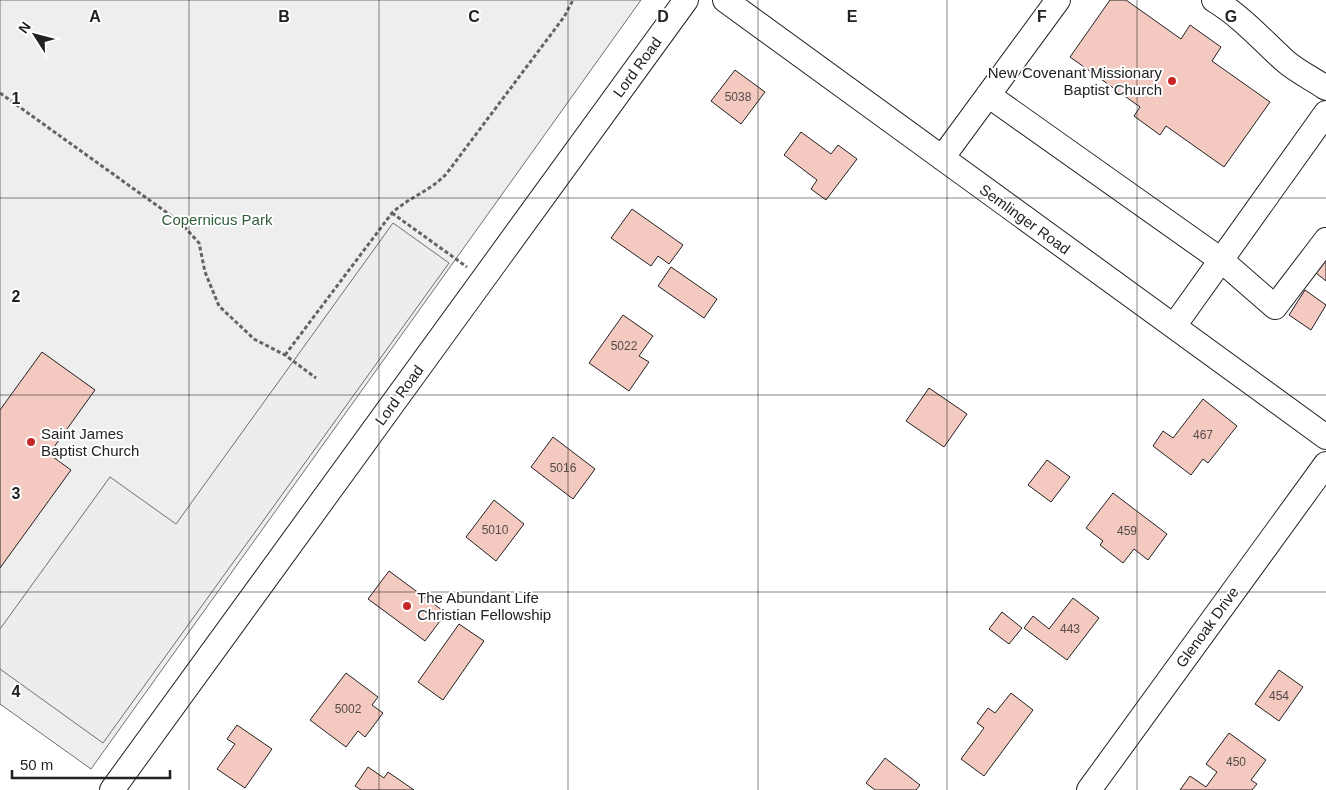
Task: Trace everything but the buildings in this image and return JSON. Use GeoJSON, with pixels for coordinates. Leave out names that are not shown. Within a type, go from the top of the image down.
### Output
{"type":"FeatureCollection","features":[{"type":"Feature","properties":{"kind":"street","name":"Lord Road"},"geometry":{"type":"LineString","coordinates":[[112,790],[686,0]]}},
{"type":"Feature","properties":{"kind":"street","name":"Semlinger Road"},"geometry":{"type":"LineString","coordinates":[[725,0],[1326,437]]}},
{"type":"Feature","properties":{"kind":"street"},"geometry":{"type":"LineString","coordinates":[[942,158],[1058,0]]}},
{"type":"Feature","properties":{"kind":"street"},"geometry":{"type":"LineString","coordinates":[[1214,0],[1248,24],[1286,61],[1326,88]]}},
{"type":"Feature","properties":{"kind":"street"},"geometry":{"type":"LineString","coordinates":[[988,95],[1221,260],[1275,307],[1326,240]]}},
{"type":"Feature","properties":{"kind":"street"},"geometry":{"type":"LineString","coordinates":[[1174,326],[1326,113]]}},
{"type":"Feature","properties":{"kind":"street","name":"Glenoak Drive"},"geometry":{"type":"LineString","coordinates":[[1089,790],[1326,464]]}},
{"type":"Feature","properties":{"kind":"path"},"geometry":{"type":"LineString","coordinates":[[285,355],[392,213],[404,202],[436,186],[448,174],[564,17],[573,0]]}},
{"type":"Feature","properties":{"kind":"path"},"geometry":{"type":"LineString","coordinates":[[0,93],[180,222],[199,244],[208,280],[219,306],[254,339],[285,355],[316,378]]}},
{"type":"Feature","properties":{"kind":"path"},"geometry":{"type":"LineString","coordinates":[[392,213],[483,279]]}},
{"type":"Feature","properties":{"kind":"green space","name":"Copernicus Park"},"geometry":{"type":"Polygon","coordinates":[[[0,0],[641,0],[91,769],[0,704],[0,0]]]}},
{"type":"Feature","properties":{"kind":"shaded area"},"geometry":{"type":"Polygon","coordinates":[[[393,223],[449,263],[103,743],[0,669],[0,629],[110,477],[176,524],[393,223]]]}},
{"type":"Feature","properties":{"kind":"place","name":"New Covenant Missionary Baptist Church"},"geometry":{"type":"Point","coordinates":[1172,81]}},
{"type":"Feature","properties":{"kind":"place","name":"Saint James Baptist Church"},"geometry":{"type":"Point","coordinates":[31,442]}},
{"type":"Feature","properties":{"kind":"place","name":"The Abundant Life Christian Fellowship"},"geometry":{"type":"Point","coordinates":[407,606]}}]}
